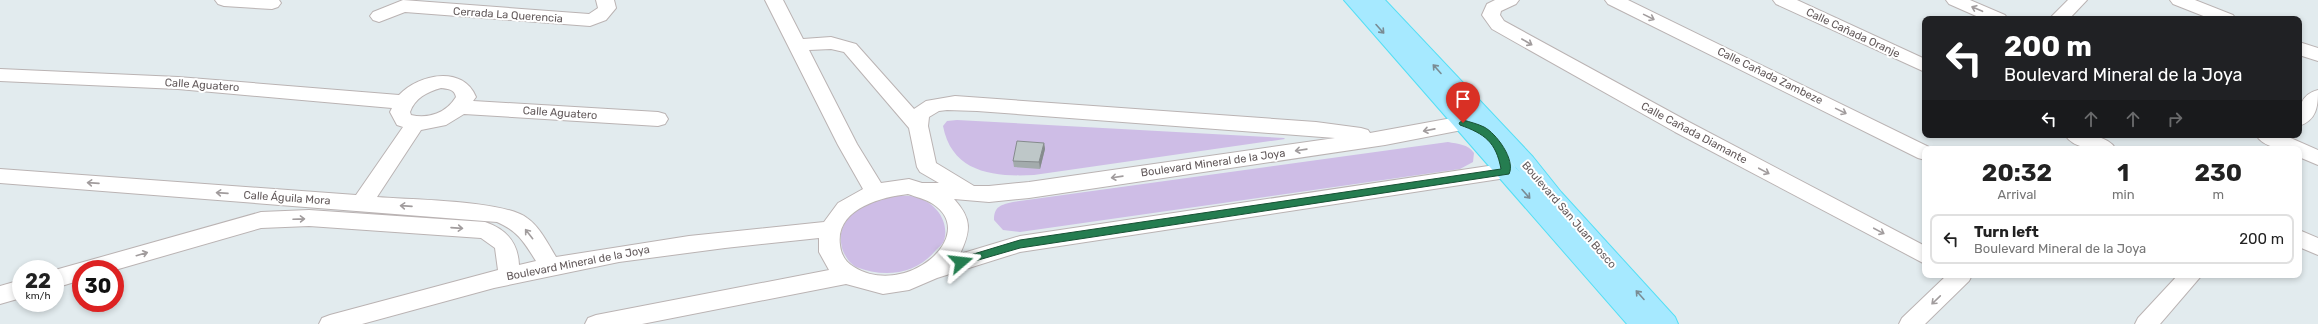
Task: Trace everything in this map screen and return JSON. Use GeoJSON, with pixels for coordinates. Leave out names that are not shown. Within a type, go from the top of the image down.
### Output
{"type":"FeatureCollection","features":[{"type":"Feature","properties":{"kind":"main road","name":"Boulevard San Juan Bosco"},"geometry":{"type":"LineString","coordinates":[[1354,0],[1473,121],[1515,167],[1642,324]]}},
{"type":"Feature","properties":{"kind":"main road","name":"Boulevard San Juan Bosco"},"geometry":{"type":"LineString","coordinates":[[1374,0],[1473,121]]}},
{"type":"Feature","properties":{"kind":"main road","name":"Boulevard San Juan Bosco"},"geometry":{"type":"LineString","coordinates":[[1515,167],[1553,198],[1666,324]]}},
{"type":"Feature","properties":{"kind":"street"},"geometry":{"type":"LineString","coordinates":[[224,0],[275,6]]}},
{"type":"Feature","properties":{"kind":"street","name":"Cerrada La Querencia"},"geometry":{"type":"LineString","coordinates":[[403,3],[544,18],[603,22],[607,8],[605,0]]}},
{"type":"Feature","properties":{"kind":"street"},"geometry":{"type":"LineString","coordinates":[[774,0],[799,46],[848,145],[875,191]]}},
{"type":"Feature","properties":{"kind":"street","name":"Calle Cañada Diamante"},"geometry":{"type":"LineString","coordinates":[[1510,0],[1497,5],[1492,11],[1494,21],[1502,28],[1668,120],[1922,254]]}},
{"type":"Feature","properties":{"kind":"street","name":"Calle Cañada Zambeze"},"geometry":{"type":"LineString","coordinates":[[1614,0],[1922,151]]}},
{"type":"Feature","properties":{"kind":"street","name":"Calle Cañada Oranje"},"geometry":{"type":"LineString","coordinates":[[1782,0],[1922,65]]}},
{"type":"Feature","properties":{"kind":"street"},"geometry":{"type":"LineString","coordinates":[[1956,0],[1992,16]]}},
{"type":"Feature","properties":{"kind":"street"},"geometry":{"type":"LineString","coordinates":[[2061,16],[2078,0]]}},
{"type":"Feature","properties":{"kind":"street"},"geometry":{"type":"LineString","coordinates":[[2179,0],[2193,14],[2207,16]]}},
{"type":"Feature","properties":{"kind":"street"},"geometry":{"type":"LineString","coordinates":[[379,16],[403,3]]}},
{"type":"Feature","properties":{"kind":"street"},"geometry":{"type":"LineString","coordinates":[[799,46],[825,42],[839,43],[850,48],[918,126]]}},
{"type":"Feature","properties":{"kind":"street"},"geometry":{"type":"LineString","coordinates":[[2302,49],[2318,55]]}},
{"type":"Feature","properties":{"kind":"street","name":"Calle Aguatero"},"geometry":{"type":"LineString","coordinates":[[0,75],[178,83],[403,102]]}},
{"type":"Feature","properties":{"kind":"street"},"geometry":{"type":"LineString","coordinates":[[441,82],[455,83],[463,89],[466,97],[461,107],[443,119],[432,123],[415,124],[404,120],[400,112],[403,102],[412,92],[441,82]]}},
{"type":"Feature","properties":{"kind":"street"},"geometry":{"type":"LineString","coordinates":[[2302,115],[2318,96]]}},
{"type":"Feature","properties":{"kind":"street"},"geometry":{"type":"LineString","coordinates":[[971,193],[945,179],[927,166],[918,126],[920,114],[925,109],[938,104],[953,103],[1316,129],[1385,138]]}},
{"type":"Feature","properties":{"kind":"street","name":"Calle Aguatero"},"geometry":{"type":"LineString","coordinates":[[461,107],[658,119]]}},
{"type":"Feature","properties":{"kind":"street"},"geometry":{"type":"LineString","coordinates":[[1473,121],[1496,142],[1503,158],[1515,167]]}},
{"type":"Feature","properties":{"kind":"street","name":"Boulevard Mineral de la Joya"},"geometry":{"type":"LineString","coordinates":[[924,190],[989,194],[1029,190],[1385,138],[1473,121]]}},
{"type":"Feature","properties":{"kind":"street"},"geometry":{"type":"LineString","coordinates":[[362,202],[415,124]]}},
{"type":"Feature","properties":{"kind":"street"},"geometry":{"type":"LineString","coordinates":[[2081,138],[2095,146]]}},
{"type":"Feature","properties":{"kind":"street"},"geometry":{"type":"LineString","coordinates":[[2302,150],[2318,158]]}},
{"type":"Feature","properties":{"kind":"street"},"geometry":{"type":"LineString","coordinates":[[935,270],[948,258],[956,244],[960,230],[957,217],[950,206],[939,196],[924,190],[909,186],[875,191],[856,200],[840,214],[830,229],[828,246],[833,262],[846,275],[861,282],[880,285],[899,284],[918,279],[935,270],[1020,244],[1515,167]]}},
{"type":"Feature","properties":{"kind":"street","name":"Calle Águila Mora"},"geometry":{"type":"LineString","coordinates":[[0,176],[275,197],[362,202],[500,214],[520,223],[531,235],[550,266]]}},
{"type":"Feature","properties":{"kind":"street"},"geometry":{"type":"LineString","coordinates":[[260,220],[275,197]]}},
{"type":"Feature","properties":{"kind":"street","name":"Calle Águila Mora"},"geometry":{"type":"LineString","coordinates":[[122,260],[260,220],[309,218],[485,230],[498,236],[506,246],[508,275]]}},
{"type":"Feature","properties":{"kind":"street","name":"Boulevard Mineral de la Joya"},"geometry":{"type":"LineString","coordinates":[[330,324],[508,275],[550,266],[698,242],[830,229]]}},
{"type":"Feature","properties":{"kind":"street"},"geometry":{"type":"LineString","coordinates":[[2302,239],[2318,247]]}},
{"type":"Feature","properties":{"kind":"street"},"geometry":{"type":"LineString","coordinates":[[596,324],[666,317],[846,275]]}},
{"type":"Feature","properties":{"kind":"street"},"geometry":{"type":"LineString","coordinates":[[1910,324],[1958,278]]}},
{"type":"Feature","properties":{"kind":"street"},"geometry":{"type":"LineString","coordinates":[[2146,324],[2188,278]]}},
{"type":"Feature","properties":{"kind":"street"},"geometry":{"type":"LineString","coordinates":[[0,295],[12,292]]}},
{"type":"Feature","properties":{"kind":"shaded area"},"geometry":{"type":"Polygon","coordinates":[[[957,120],[1285,139],[1034,175],[1004,175],[977,169],[965,163],[955,154],[948,142],[943,126],[947,121],[957,120]]]}},
{"type":"Feature","properties":{"kind":"shaded area"},"geometry":{"type":"Polygon","coordinates":[[[1448,142],[1462,145],[1472,150],[1474,153],[1473,162],[1460,169],[1020,232],[1003,230],[994,220],[995,212],[999,207],[1013,202],[1448,142]]]}},
{"type":"Feature","properties":{"kind":"shaded area"},"geometry":{"type":"Polygon","coordinates":[[[892,195],[916,197],[929,203],[935,208],[945,226],[945,234],[941,246],[919,265],[899,272],[878,272],[856,267],[844,254],[842,248],[841,237],[843,227],[848,219],[863,206],[892,195]]]}},
{"type":"Feature","properties":{"kind":"building"},"geometry":{"type":"Polygon","coordinates":[[[1017,141],[1044,143],[1039,162],[1013,161],[1017,141]]]}},
{"type":"Feature","properties":{"kind":"route"},"geometry":{"type":"LineString","coordinates":[[961,262],[1020,244],[1506,171],[1503,158],[1496,142],[1481,129],[1463,123]]}}]}
